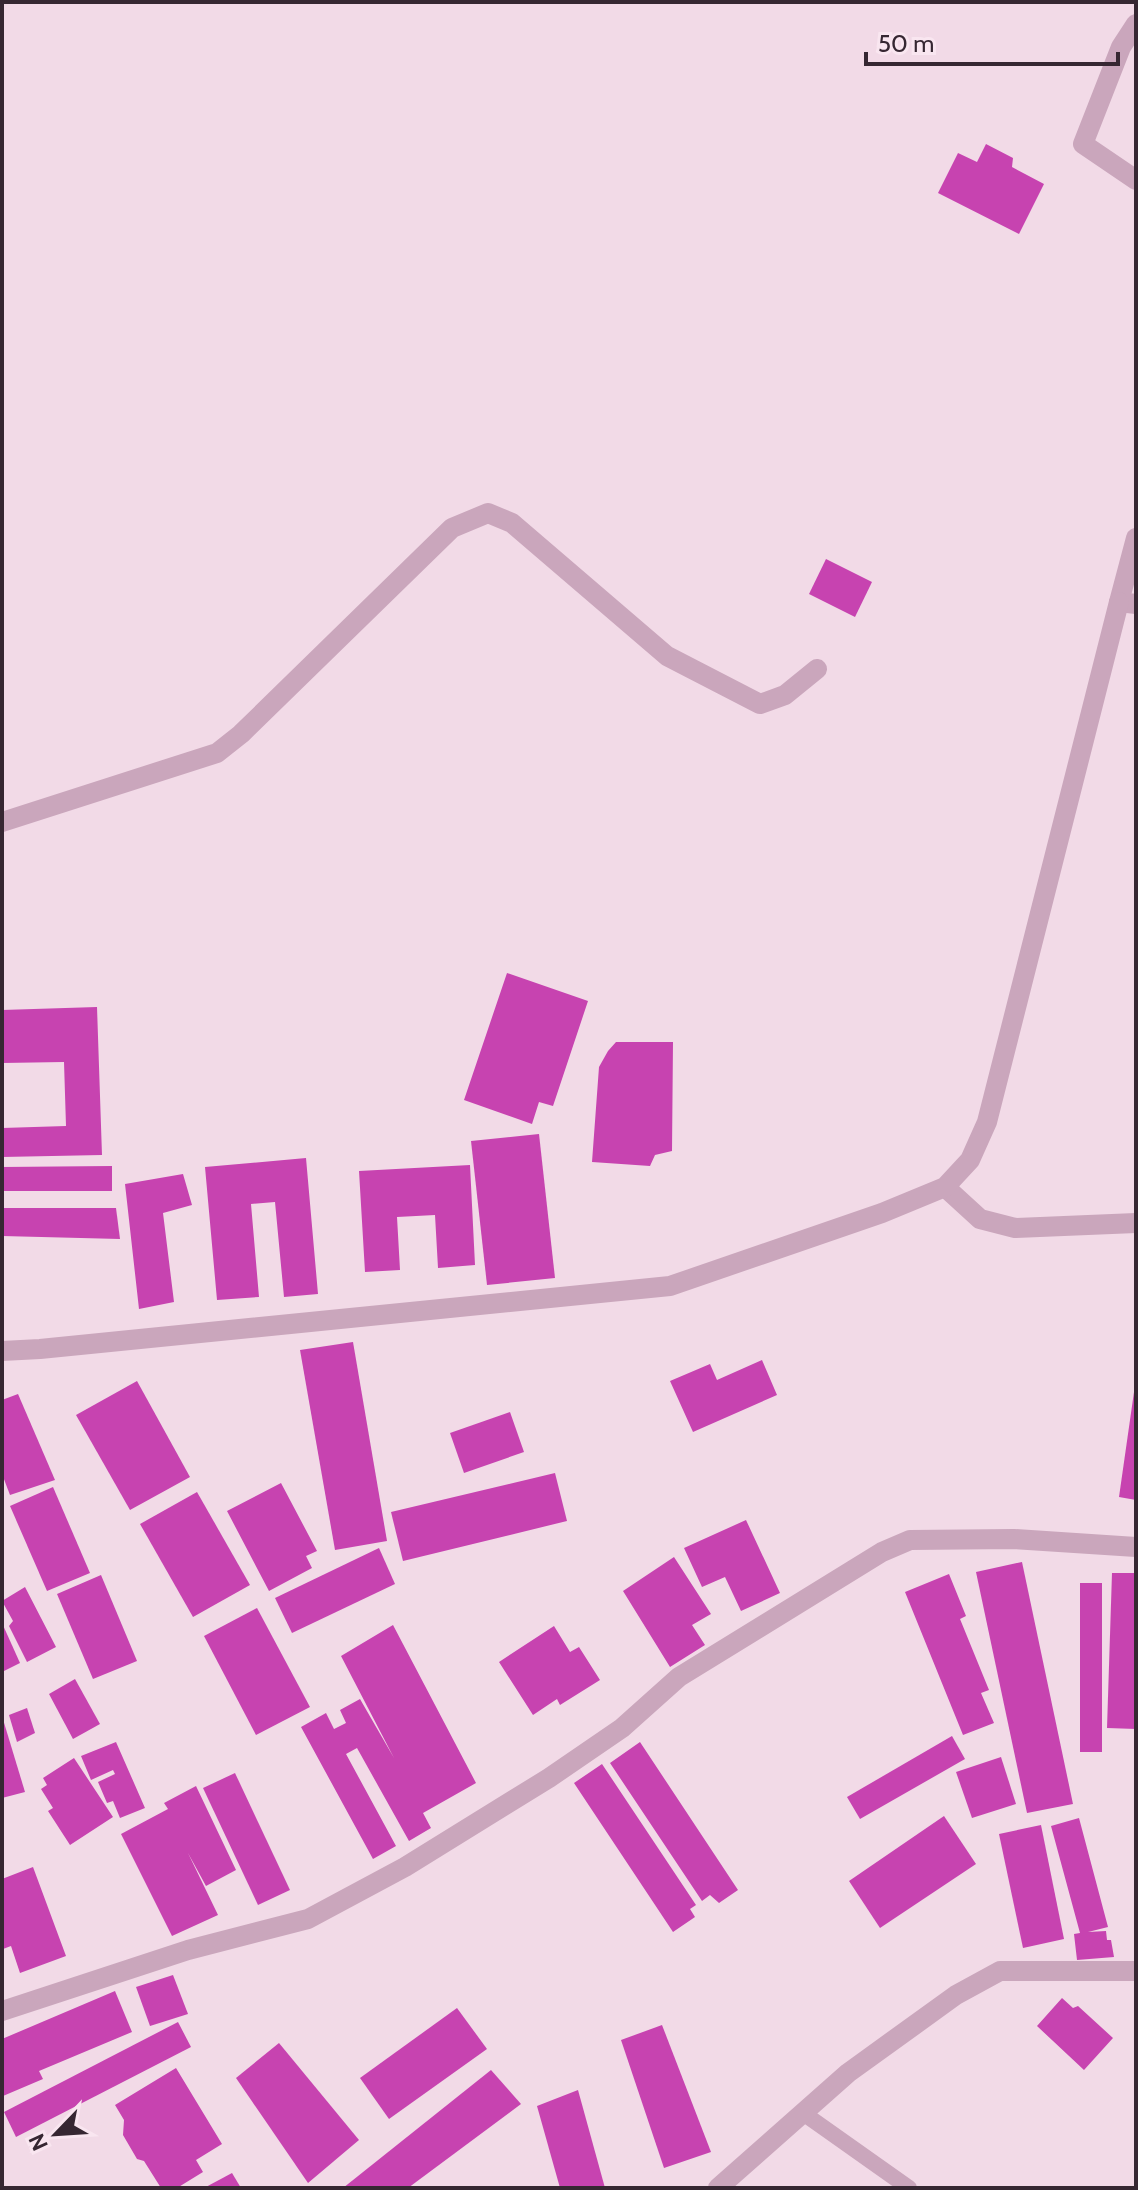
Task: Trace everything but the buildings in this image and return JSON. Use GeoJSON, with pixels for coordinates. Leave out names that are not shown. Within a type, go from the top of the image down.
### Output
{"type":"FeatureCollection","features":[{"type":"Feature","properties":{"kind":"street"},"geometry":{"type":"LineString","coordinates":[[1136,24],[1121,47],[1083,144],[1136,180]]}},
{"type":"Feature","properties":{"kind":"street"},"geometry":{"type":"LineString","coordinates":[[2,822],[217,753],[241,734],[452,528],[488,513],[512,523],[667,656],[760,704],[785,695],[817,669]]}},
{"type":"Feature","properties":{"kind":"street"},"geometry":{"type":"LineString","coordinates":[[2,1351],[670,1286],[882,1213],[945,1187],[970,1160],[987,1122],[1128,603],[1136,538]]}},
{"type":"Feature","properties":{"kind":"street"},"geometry":{"type":"LineString","coordinates":[[945,1187],[980,1219],[1015,1228],[1136,1223]]}},
{"type":"Feature","properties":{"kind":"street"},"geometry":{"type":"LineString","coordinates":[[2,2011],[188,1950],[308,1919],[405,1867],[549,1778],[622,1728],[679,1677],[882,1552],[910,1540],[1014,1539],[1136,1547]]}},
{"type":"Feature","properties":{"kind":"street"},"geometry":{"type":"LineString","coordinates":[[718,2188],[848,2073],[944,2003],[1000,1971],[1136,1971]]}},
{"type":"Feature","properties":{"kind":"lane"},"geometry":{"type":"LineString","coordinates":[[803,2113],[909,2188]]}}]}
